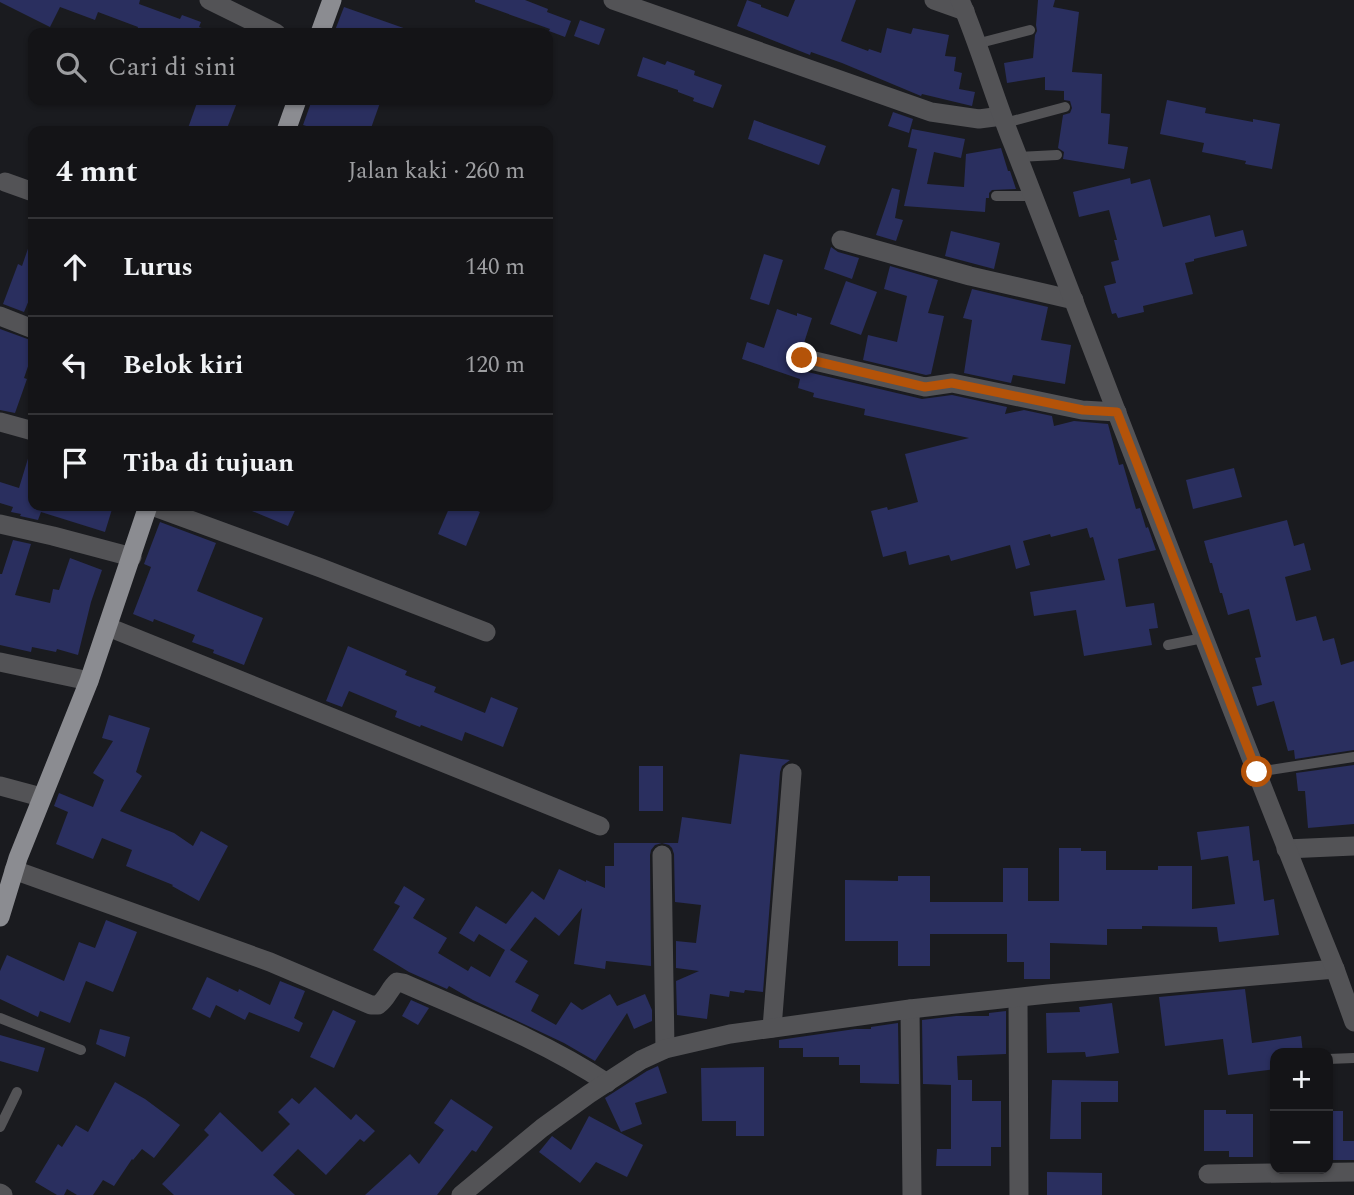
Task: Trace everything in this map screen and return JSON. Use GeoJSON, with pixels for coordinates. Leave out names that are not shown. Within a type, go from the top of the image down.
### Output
{"type":"FeatureCollection","features":[{"type":"Feature","properties":{"kind":"main road"},"geometry":{"type":"LineString","coordinates":[[322,28],[332,0]]}},
{"type":"Feature","properties":{"kind":"main road"},"geometry":{"type":"LineString","coordinates":[[287,126],[295,105]]}},
{"type":"Feature","properties":{"kind":"main road"},"geometry":{"type":"LineString","coordinates":[[0,917],[8,876],[89,681],[148,511]]}},
{"type":"Feature","properties":{"kind":"street"},"geometry":{"type":"LineString","coordinates":[[209,0],[266,28]]}},
{"type":"Feature","properties":{"kind":"street"},"geometry":{"type":"LineString","coordinates":[[613,0],[931,112],[979,119],[1003,119]]}},
{"type":"Feature","properties":{"kind":"street"},"geometry":{"type":"LineString","coordinates":[[934,0],[963,6],[1003,119],[1354,1022]]}},
{"type":"Feature","properties":{"kind":"street"},"geometry":{"type":"LineString","coordinates":[[5,182],[28,190]]}},
{"type":"Feature","properties":{"kind":"street"},"geometry":{"type":"LineString","coordinates":[[841,240],[958,273],[1074,300]]}},
{"type":"Feature","properties":{"kind":"street"},"geometry":{"type":"LineString","coordinates":[[0,316],[28,327]]}},
{"type":"Feature","properties":{"kind":"street"},"geometry":{"type":"LineString","coordinates":[[802,358],[925,387],[952,383],[1083,410],[1117,412]]}},
{"type":"Feature","properties":{"kind":"street"},"geometry":{"type":"LineString","coordinates":[[0,422],[28,430]]}},
{"type":"Feature","properties":{"kind":"street"},"geometry":{"type":"LineString","coordinates":[[164,511],[486,632]]}},
{"type":"Feature","properties":{"kind":"street"},"geometry":{"type":"LineString","coordinates":[[0,524],[131,558]]}},
{"type":"Feature","properties":{"kind":"street"},"geometry":{"type":"LineString","coordinates":[[108,627],[600,826]]}},
{"type":"Feature","properties":{"kind":"street"},"geometry":{"type":"LineString","coordinates":[[0,662],[89,681]]}},
{"type":"Feature","properties":{"kind":"street"},"geometry":{"type":"LineString","coordinates":[[772,1028],[792,773]]}},
{"type":"Feature","properties":{"kind":"street"},"geometry":{"type":"LineString","coordinates":[[0,786],[41,797]]}},
{"type":"Feature","properties":{"kind":"street"},"geometry":{"type":"LineString","coordinates":[[1286,849],[1354,846]]}},
{"type":"Feature","properties":{"kind":"street"},"geometry":{"type":"LineString","coordinates":[[663,855],[665,1049]]}},
{"type":"Feature","properties":{"kind":"street"},"geometry":{"type":"LineString","coordinates":[[8,876],[270,962],[371,1005],[383,1002],[391,987],[397,982],[402,983],[528,1039],[607,1083]]}},
{"type":"Feature","properties":{"kind":"street"},"geometry":{"type":"LineString","coordinates":[[461,1195],[542,1128],[589,1094],[640,1060],[665,1049],[730,1034],[910,1009],[1335,968]]}},
{"type":"Feature","properties":{"kind":"street"},"geometry":{"type":"LineString","coordinates":[[1018,998],[1019,1195]]}},
{"type":"Feature","properties":{"kind":"street"},"geometry":{"type":"LineString","coordinates":[[910,1009],[912,1195]]}},
{"type":"Feature","properties":{"kind":"street"},"geometry":{"type":"LineString","coordinates":[[1208,1174],[1354,1172]]}},
{"type":"Feature","properties":{"kind":"lane"},"geometry":{"type":"LineString","coordinates":[[976,44],[1030,30]]}},
{"type":"Feature","properties":{"kind":"lane"},"geometry":{"type":"LineString","coordinates":[[1003,119],[1065,107]]}},
{"type":"Feature","properties":{"kind":"lane"},"geometry":{"type":"LineString","coordinates":[[1018,157],[1057,155]]}},
{"type":"Feature","properties":{"kind":"lane"},"geometry":{"type":"LineString","coordinates":[[996,197],[1033,196]]}},
{"type":"Feature","properties":{"kind":"lane"},"geometry":{"type":"LineString","coordinates":[[1168,645],[1203,638]]}},
{"type":"Feature","properties":{"kind":"lane"},"geometry":{"type":"LineString","coordinates":[[1257,772],[1354,757]]}},
{"type":"Feature","properties":{"kind":"lane"},"geometry":{"type":"LineString","coordinates":[[0,1018],[81,1050]]}},
{"type":"Feature","properties":{"kind":"lane"},"geometry":{"type":"LineString","coordinates":[[1333,1059],[1354,1058]]}},
{"type":"Feature","properties":{"kind":"lane"},"geometry":{"type":"LineString","coordinates":[[0,1128],[17,1092]]}},
{"type":"Feature","properties":{"kind":"building"},"geometry":{"type":"Polygon","coordinates":[[[140,0],[139,4],[180,19],[182,15],[201,22],[199,27],[202,28],[138,28],[98,12],[95,20],[60,7],[50,27],[0,2],[140,0]]]}},
{"type":"Feature","properties":{"kind":"building"},"geometry":{"type":"Polygon","coordinates":[[[525,0],[571,21],[565,37],[553,32],[553,28],[475,2],[525,0]]]}},
{"type":"Feature","properties":{"kind":"building"},"geometry":{"type":"Polygon","coordinates":[[[747,0],[788,17],[795,0],[856,0],[841,41],[868,51],[869,49],[881,53],[887,28],[911,34],[913,28],[949,35],[945,56],[956,57],[954,71],[962,73],[959,89],[975,92],[972,106],[922,94],[921,96],[842,63],[811,52],[810,55],[737,26],[747,0]]]}},
{"type":"Feature","properties":{"kind":"building"},"geometry":{"type":"Polygon","coordinates":[[[1038,0],[1055,0],[1053,7],[1079,12],[1072,72],[1102,74],[1101,113],[1110,114],[1108,144],[1128,147],[1124,169],[1063,159],[1064,152],[1058,148],[1063,115],[1070,113],[1072,108],[1070,101],[1064,100],[1064,91],[1045,90],[1045,77],[1007,83],[1004,63],[1033,58],[1038,0]]]}},
{"type":"Feature","properties":{"kind":"building"},"geometry":{"type":"Polygon","coordinates":[[[344,7],[404,28],[336,28],[344,7]]]}},
{"type":"Feature","properties":{"kind":"building"},"geometry":{"type":"Polygon","coordinates":[[[580,20],[605,29],[599,45],[574,36],[580,20]]]}},
{"type":"Feature","properties":{"kind":"building"},"geometry":{"type":"Polygon","coordinates":[[[643,57],[665,65],[667,61],[722,85],[713,108],[693,101],[694,98],[678,90],[637,76],[643,57]]]}},
{"type":"Feature","properties":{"kind":"building"},"geometry":{"type":"Polygon","coordinates":[[[1167,100],[1206,108],[1205,113],[1280,124],[1272,169],[1202,152],[1204,143],[1160,134],[1167,100]]]}},
{"type":"Feature","properties":{"kind":"building"},"geometry":{"type":"Polygon","coordinates":[[[196,105],[236,105],[228,126],[189,126],[196,105]]]}},
{"type":"Feature","properties":{"kind":"building"},"geometry":{"type":"Polygon","coordinates":[[[310,105],[379,105],[372,126],[303,125],[310,105]]]}},
{"type":"Feature","properties":{"kind":"building"},"geometry":{"type":"Polygon","coordinates":[[[893,112],[913,119],[909,133],[888,126],[893,112]]]}},
{"type":"Feature","properties":{"kind":"building"},"geometry":{"type":"Polygon","coordinates":[[[754,120],[826,146],[819,165],[748,139],[754,120]]]}},
{"type":"Feature","properties":{"kind":"building"},"geometry":{"type":"Polygon","coordinates":[[[912,129],[965,139],[961,158],[934,152],[927,184],[964,187],[966,154],[1001,148],[1016,189],[992,190],[989,198],[986,198],[985,212],[904,206],[917,149],[908,147],[912,129]]]}},
{"type":"Feature","properties":{"kind":"building"},"geometry":{"type":"Polygon","coordinates":[[[1130,178],[1131,184],[1150,179],[1163,227],[1210,215],[1215,237],[1243,230],[1247,246],[1185,263],[1193,294],[1143,306],[1144,312],[1118,318],[1116,313],[1112,314],[1104,286],[1116,283],[1111,262],[1119,260],[1109,210],[1079,217],[1073,192],[1130,178]]]}},
{"type":"Feature","properties":{"kind":"building"},"geometry":{"type":"Polygon","coordinates":[[[892,188],[900,190],[895,218],[903,220],[896,241],[876,235],[892,188]]]}},
{"type":"Feature","properties":{"kind":"building"},"geometry":{"type":"Polygon","coordinates":[[[951,231],[1000,243],[994,269],[945,256],[951,231]]]}},
{"type":"Feature","properties":{"kind":"building"},"geometry":{"type":"Polygon","coordinates":[[[831,247],[859,258],[852,279],[824,269],[831,247]]]}},
{"type":"Feature","properties":{"kind":"building"},"geometry":{"type":"Polygon","coordinates":[[[28,249],[28,302],[24,312],[3,304],[18,264],[22,266],[28,249]]]}},
{"type":"Feature","properties":{"kind":"building"},"geometry":{"type":"Polygon","coordinates":[[[764,254],[783,260],[769,305],[750,299],[764,254]]]}},
{"type":"Feature","properties":{"kind":"building"},"geometry":{"type":"Polygon","coordinates":[[[890,266],[938,280],[928,313],[944,316],[931,374],[863,360],[868,335],[897,342],[907,296],[884,289],[890,266]]]}},
{"type":"Feature","properties":{"kind":"building"},"geometry":{"type":"Polygon","coordinates":[[[846,281],[877,292],[861,335],[830,324],[846,281]]]}},
{"type":"Feature","properties":{"kind":"building"},"geometry":{"type":"Polygon","coordinates":[[[972,289],[1048,307],[1041,340],[1071,345],[1065,384],[1013,375],[1011,383],[964,373],[972,320],[963,318],[972,289]]]}},
{"type":"Feature","properties":{"kind":"building"},"geometry":{"type":"Polygon","coordinates":[[[777,309],[812,318],[803,346],[794,349],[790,355],[794,367],[799,370],[922,399],[952,395],[1007,407],[1005,414],[1024,410],[1052,416],[1054,426],[1074,421],[1108,424],[1119,465],[1123,464],[1136,509],[1140,508],[1156,550],[1118,559],[1126,607],[1154,603],[1158,628],[1149,629],[1152,645],[1084,656],[1076,610],[1034,616],[1030,592],[1105,580],[1093,537],[1090,538],[1087,528],[1023,541],[1030,565],[1016,569],[1010,545],[951,561],[949,555],[909,565],[906,551],[883,557],[871,511],[887,507],[888,510],[918,502],[905,454],[969,438],[864,415],[865,409],[813,397],[814,393],[798,388],[800,379],[742,359],[747,342],[764,348],[777,309]]]}},
{"type":"Feature","properties":{"kind":"building"},"geometry":{"type":"Polygon","coordinates":[[[0,329],[28,339],[28,366],[24,378],[27,379],[15,413],[0,410],[0,329]]]}},
{"type":"Feature","properties":{"kind":"building"},"geometry":{"type":"Polygon","coordinates":[[[28,459],[28,511],[111,511],[105,532],[41,512],[38,520],[11,512],[13,507],[0,503],[0,482],[19,488],[28,459]]]}},
{"type":"Feature","properties":{"kind":"building"},"geometry":{"type":"Polygon","coordinates":[[[1234,468],[1242,497],[1193,509],[1186,480],[1234,468]]]}},
{"type":"Feature","properties":{"kind":"building"},"geometry":{"type":"Polygon","coordinates":[[[252,511],[295,511],[288,526],[252,511]]]}},
{"type":"Feature","properties":{"kind":"building"},"geometry":{"type":"Polygon","coordinates":[[[448,511],[480,512],[466,546],[438,534],[448,511]]]}},
{"type":"Feature","properties":{"kind":"building"},"geometry":{"type":"Polygon","coordinates":[[[1287,520],[1294,546],[1304,543],[1311,570],[1285,577],[1296,621],[1316,616],[1323,641],[1334,638],[1341,665],[1354,661],[1354,750],[1295,759],[1294,750],[1288,751],[1274,701],[1257,706],[1252,687],[1262,685],[1255,658],[1261,657],[1249,609],[1228,615],[1210,563],[1204,541],[1287,520]]]}},
{"type":"Feature","properties":{"kind":"building"},"geometry":{"type":"Polygon","coordinates":[[[160,522],[216,543],[197,591],[263,618],[244,665],[192,642],[195,635],[133,614],[151,567],[144,564],[160,522]]]}},
{"type":"Feature","properties":{"kind":"building"},"geometry":{"type":"Polygon","coordinates":[[[13,540],[31,544],[15,595],[50,603],[53,589],[59,590],[70,558],[102,570],[78,655],[57,649],[56,652],[32,647],[31,652],[0,645],[0,574],[13,540]]]}},
{"type":"Feature","properties":{"kind":"building"},"geometry":{"type":"Polygon","coordinates":[[[348,646],[407,671],[405,675],[436,687],[434,692],[485,713],[491,697],[518,708],[503,747],[465,732],[462,741],[421,725],[420,727],[395,717],[397,711],[349,691],[342,707],[326,701],[348,646]]]}},
{"type":"Feature","properties":{"kind":"building"},"geometry":{"type":"Polygon","coordinates":[[[109,715],[150,728],[136,772],[142,776],[120,811],[174,833],[193,846],[201,831],[228,846],[199,901],[173,885],[126,866],[132,850],[102,838],[93,859],[56,844],[68,812],[54,806],[59,793],[93,807],[104,780],[93,773],[113,741],[102,738],[109,715]]]}},
{"type":"Feature","properties":{"kind":"building"},"geometry":{"type":"Polygon","coordinates":[[[740,754],[790,760],[782,766],[780,772],[763,992],[730,991],[729,997],[710,994],[707,1019],[677,1015],[676,981],[699,971],[676,968],[676,941],[696,943],[701,905],[675,902],[674,854],[669,845],[662,843],[678,843],[682,817],[731,824],[740,754]]]}},
{"type":"Feature","properties":{"kind":"building"},"geometry":{"type":"Polygon","coordinates":[[[1354,765],[1354,824],[1308,828],[1305,791],[1298,791],[1296,773],[1354,765]]]}},
{"type":"Feature","properties":{"kind":"building"},"geometry":{"type":"Polygon","coordinates":[[[639,766],[663,766],[663,811],[639,811],[639,766]]]}},
{"type":"Feature","properties":{"kind":"building"},"geometry":{"type":"Polygon","coordinates":[[[1249,826],[1253,861],[1259,860],[1264,901],[1274,899],[1279,935],[1219,942],[1217,927],[1142,926],[1142,929],[1107,929],[1107,945],[1050,943],[1050,979],[1024,979],[1024,962],[1007,962],[1007,934],[930,934],[930,966],[898,966],[898,941],[845,941],[845,880],[898,881],[898,876],[930,876],[930,902],[1003,902],[1003,868],[1028,868],[1028,901],[1059,901],[1059,848],[1106,851],[1106,870],[1158,870],[1158,866],[1192,866],[1192,909],[1235,904],[1228,856],[1201,860],[1197,832],[1249,826]]]}},
{"type":"Feature","properties":{"kind":"building"},"geometry":{"type":"Polygon","coordinates":[[[614,843],[662,843],[655,845],[650,855],[651,966],[606,961],[605,969],[574,964],[582,908],[559,936],[535,917],[510,950],[528,961],[515,982],[539,995],[531,1011],[556,1025],[571,1002],[582,1010],[610,994],[617,1006],[645,994],[652,1010],[652,1021],[634,1029],[627,1013],[595,1061],[449,986],[447,989],[409,972],[373,950],[400,906],[394,903],[404,886],[425,899],[413,918],[447,938],[438,953],[468,971],[471,966],[490,977],[505,950],[479,934],[474,942],[459,933],[476,906],[506,924],[532,891],[544,900],[559,869],[605,888],[605,866],[614,866],[614,843]]]}},
{"type":"Feature","properties":{"kind":"building"},"geometry":{"type":"Polygon","coordinates":[[[106,920],[137,932],[113,992],[86,981],[70,1023],[40,1011],[38,1017],[0,999],[0,971],[7,955],[64,981],[79,942],[95,948],[106,920]]]}},
{"type":"Feature","properties":{"kind":"building"},"geometry":{"type":"Polygon","coordinates":[[[207,977],[270,1005],[280,981],[305,991],[294,1018],[303,1023],[299,1032],[249,1012],[245,1020],[216,1005],[210,1018],[192,1009],[207,977]]]}},
{"type":"Feature","properties":{"kind":"building"},"geometry":{"type":"Polygon","coordinates":[[[1245,989],[1252,1043],[1301,1036],[1302,1048],[1270,1048],[1270,1070],[1228,1075],[1223,1039],[1165,1046],[1159,997],[1245,989]]]}},
{"type":"Feature","properties":{"kind":"building"},"geometry":{"type":"Polygon","coordinates":[[[411,1000],[429,1008],[418,1025],[402,1016],[411,1000]]]}},
{"type":"Feature","properties":{"kind":"building"},"geometry":{"type":"Polygon","coordinates":[[[1112,1003],[1119,1053],[1086,1057],[1085,1052],[1047,1053],[1046,1013],[1080,1012],[1079,1007],[1112,1003]]]}},
{"type":"Feature","properties":{"kind":"building"},"geometry":{"type":"Polygon","coordinates":[[[333,1010],[356,1021],[334,1068],[310,1057],[333,1010]]]}},
{"type":"Feature","properties":{"kind":"building"},"geometry":{"type":"Polygon","coordinates":[[[1006,1011],[1006,1054],[957,1056],[958,1080],[972,1080],[972,1101],[1001,1101],[1001,1147],[991,1147],[991,1166],[936,1166],[937,1149],[951,1149],[951,1085],[923,1084],[922,1020],[989,1016],[989,1013],[1006,1011]]]}},
{"type":"Feature","properties":{"kind":"building"},"geometry":{"type":"Polygon","coordinates":[[[898,1023],[899,1084],[860,1083],[860,1065],[839,1065],[839,1057],[803,1057],[803,1048],[779,1048],[779,1040],[871,1029],[898,1023]]]}},
{"type":"Feature","properties":{"kind":"building"},"geometry":{"type":"Polygon","coordinates":[[[100,1029],[130,1037],[125,1057],[96,1044],[100,1029]]]}},
{"type":"Feature","properties":{"kind":"building"},"geometry":{"type":"Polygon","coordinates":[[[0,1035],[45,1048],[38,1072],[0,1061],[0,1035]]]}},
{"type":"Feature","properties":{"kind":"building"},"geometry":{"type":"Polygon","coordinates":[[[658,1066],[667,1093],[635,1103],[642,1124],[621,1132],[605,1098],[658,1066]]]}},
{"type":"Feature","properties":{"kind":"building"},"geometry":{"type":"Polygon","coordinates":[[[764,1067],[764,1136],[736,1136],[736,1121],[702,1121],[701,1068],[764,1067]]]}},
{"type":"Feature","properties":{"kind":"building"},"geometry":{"type":"Polygon","coordinates":[[[1052,1080],[1118,1081],[1118,1102],[1081,1102],[1081,1139],[1050,1139],[1052,1080]]]}},
{"type":"Feature","properties":{"kind":"building"},"geometry":{"type":"Polygon","coordinates":[[[115,1082],[145,1099],[180,1125],[154,1158],[142,1149],[114,1186],[103,1180],[93,1195],[77,1195],[67,1189],[64,1195],[57,1195],[35,1182],[58,1144],[62,1147],[76,1125],[88,1132],[115,1082]]]}},
{"type":"Feature","properties":{"kind":"building"},"geometry":{"type":"Polygon","coordinates":[[[315,1087],[351,1120],[356,1114],[375,1131],[364,1142],[360,1139],[326,1175],[298,1149],[273,1175],[295,1195],[174,1195],[162,1184],[209,1135],[204,1130],[220,1112],[262,1152],[290,1124],[278,1112],[292,1098],[299,1104],[315,1087]]]}},
{"type":"Feature","properties":{"kind":"building"},"geometry":{"type":"Polygon","coordinates":[[[451,1099],[493,1127],[476,1152],[472,1150],[437,1195],[365,1195],[410,1154],[419,1164],[444,1130],[434,1123],[451,1099]]]}},
{"type":"Feature","properties":{"kind":"building"},"geometry":{"type":"Polygon","coordinates":[[[1204,1110],[1226,1110],[1226,1114],[1253,1114],[1253,1157],[1229,1157],[1229,1151],[1204,1151],[1204,1110]]]}},
{"type":"Feature","properties":{"kind":"building"},"geometry":{"type":"Polygon","coordinates":[[[1333,1111],[1343,1111],[1343,1141],[1354,1141],[1354,1160],[1333,1160],[1333,1111]]]}},
{"type":"Feature","properties":{"kind":"building"},"geometry":{"type":"Polygon","coordinates":[[[589,1116],[643,1145],[627,1177],[596,1162],[580,1183],[539,1152],[552,1136],[571,1150],[589,1116]]]}},
{"type":"Feature","properties":{"kind":"building"},"geometry":{"type":"Polygon","coordinates":[[[1047,1172],[1102,1173],[1102,1195],[1047,1195],[1047,1172]]]}},
{"type":"Feature","properties":{"kind":"route"},"geometry":{"type":"LineString","coordinates":[[802,358],[925,387],[952,383],[1083,410],[1117,412],[1257,772]]}}]}
